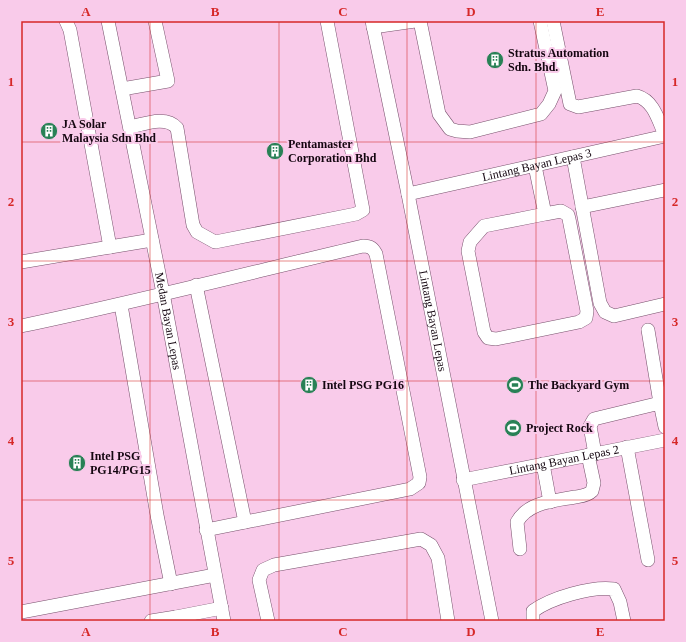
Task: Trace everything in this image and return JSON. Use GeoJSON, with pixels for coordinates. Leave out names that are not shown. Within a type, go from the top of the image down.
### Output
{"type":"FeatureCollection","features":[{"type":"Feature","properties":{"kind":"street"},"geometry":{"type":"LineString","coordinates":[[66,21],[70,30],[110,247]]}},
{"type":"Feature","properties":{"kind":"street","name":"Medan Bayan Lepas"},"geometry":{"type":"LineString","coordinates":[[108,21],[163,293],[224,621]]}},
{"type":"Feature","properties":{"kind":"street"},"geometry":{"type":"LineString","coordinates":[[122,89],[168,81],[155,21]]}},
{"type":"Feature","properties":{"kind":"street"},"geometry":{"type":"LineString","coordinates":[[130,127],[165,121],[172,122],[177,128],[193,224],[197,232],[215,242],[356,214],[363,210],[327,21]]}},
{"type":"Feature","properties":{"kind":"street"},"geometry":{"type":"LineString","coordinates":[[372,24],[415,21]]}},
{"type":"Feature","properties":{"kind":"street"},"geometry":{"type":"LineString","coordinates":[[420,21],[439,114],[450,129],[470,132],[541,114],[549,104],[554,91],[540,21]]}},
{"type":"Feature","properties":{"kind":"street"},"geometry":{"type":"LineString","coordinates":[[554,21],[570,104],[578,107],[637,96],[646,98],[652,106],[665,136]]}},
{"type":"Feature","properties":{"kind":"street","name":"Lintang Bayan Lepas"},"geometry":{"type":"LineString","coordinates":[[372,24],[408,194],[463,480],[492,621]]}},
{"type":"Feature","properties":{"kind":"street","name":"Lintang Bayan Lepas 3"},"geometry":{"type":"LineString","coordinates":[[408,194],[665,136]]}},
{"type":"Feature","properties":{"kind":"street"},"geometry":{"type":"LineString","coordinates":[[573,157],[600,303],[605,312],[614,316],[665,304]]}},
{"type":"Feature","properties":{"kind":"street"},"geometry":{"type":"LineString","coordinates":[[535,166],[545,214]]}},
{"type":"Feature","properties":{"kind":"street"},"geometry":{"type":"LineString","coordinates":[[582,207],[665,190]]}},
{"type":"Feature","properties":{"kind":"street"},"geometry":{"type":"LineString","coordinates":[[561,211],[565,213],[569,219],[587,311],[586,318],[579,322],[496,340],[488,338],[484,332],[468,245],[484,226],[545,214],[561,211]]}},
{"type":"Feature","properties":{"kind":"street"},"geometry":{"type":"LineString","coordinates":[[21,262],[152,240]]}},
{"type":"Feature","properties":{"kind":"street"},"geometry":{"type":"LineString","coordinates":[[21,326],[122,305],[163,293],[363,246],[369,246],[374,250],[420,477],[419,483],[410,490],[206,530]]}},
{"type":"Feature","properties":{"kind":"street"},"geometry":{"type":"LineString","coordinates":[[196,285],[245,522]]}},
{"type":"Feature","properties":{"kind":"street"},"geometry":{"type":"LineString","coordinates":[[122,305],[157,515],[171,584]]}},
{"type":"Feature","properties":{"kind":"street"},"geometry":{"type":"LineString","coordinates":[[648,330],[665,427]]}},
{"type":"Feature","properties":{"kind":"street"},"geometry":{"type":"LineString","coordinates":[[520,549],[517,522],[521,515],[530,508],[550,502],[585,495],[592,491],[594,483],[590,426],[594,419],[660,404]]}},
{"type":"Feature","properties":{"kind":"street","name":"Lintang Bayan Lepas 2"},"geometry":{"type":"LineString","coordinates":[[463,480],[665,440]]}},
{"type":"Feature","properties":{"kind":"street"},"geometry":{"type":"LineString","coordinates":[[627,447],[648,560]]}},
{"type":"Feature","properties":{"kind":"street"},"geometry":{"type":"LineString","coordinates":[[543,464],[550,502]]}},
{"type":"Feature","properties":{"kind":"street"},"geometry":{"type":"LineString","coordinates":[[268,621],[259,580],[263,570],[274,565],[421,539],[431,545],[438,558],[448,621]]}},
{"type":"Feature","properties":{"kind":"street"},"geometry":{"type":"LineString","coordinates":[[21,612],[215,575]]}},
{"type":"Feature","properties":{"kind":"street"},"geometry":{"type":"LineString","coordinates":[[533,621],[533,612],[544,603],[602,588],[614,589],[620,602],[624,621]]}},
{"type":"Feature","properties":{"kind":"street"},"geometry":{"type":"LineString","coordinates":[[152,621],[177,619],[222,608]]}},
{"type":"Feature","properties":{"kind":"place","name":"Stratus Automation Sdn. Bhd."},"geometry":{"type":"Point","coordinates":[495,60]}},
{"type":"Feature","properties":{"kind":"place","name":"JA Solar Malaysia Sdn Bhd"},"geometry":{"type":"Point","coordinates":[49,131]}},
{"type":"Feature","properties":{"kind":"place","name":"Pentamaster Corporation Bhd"},"geometry":{"type":"Point","coordinates":[275,151]}},
{"type":"Feature","properties":{"kind":"place","name":"Intel PSG PG16"},"geometry":{"type":"Point","coordinates":[309,385]}},
{"type":"Feature","properties":{"kind":"place","name":"The Backyard Gym"},"geometry":{"type":"Point","coordinates":[515,385]}},
{"type":"Feature","properties":{"kind":"place","name":"Project Rock"},"geometry":{"type":"Point","coordinates":[513,428]}},
{"type":"Feature","properties":{"kind":"place","name":"Intel PSG PG14/PG15"},"geometry":{"type":"Point","coordinates":[77,463]}}]}
